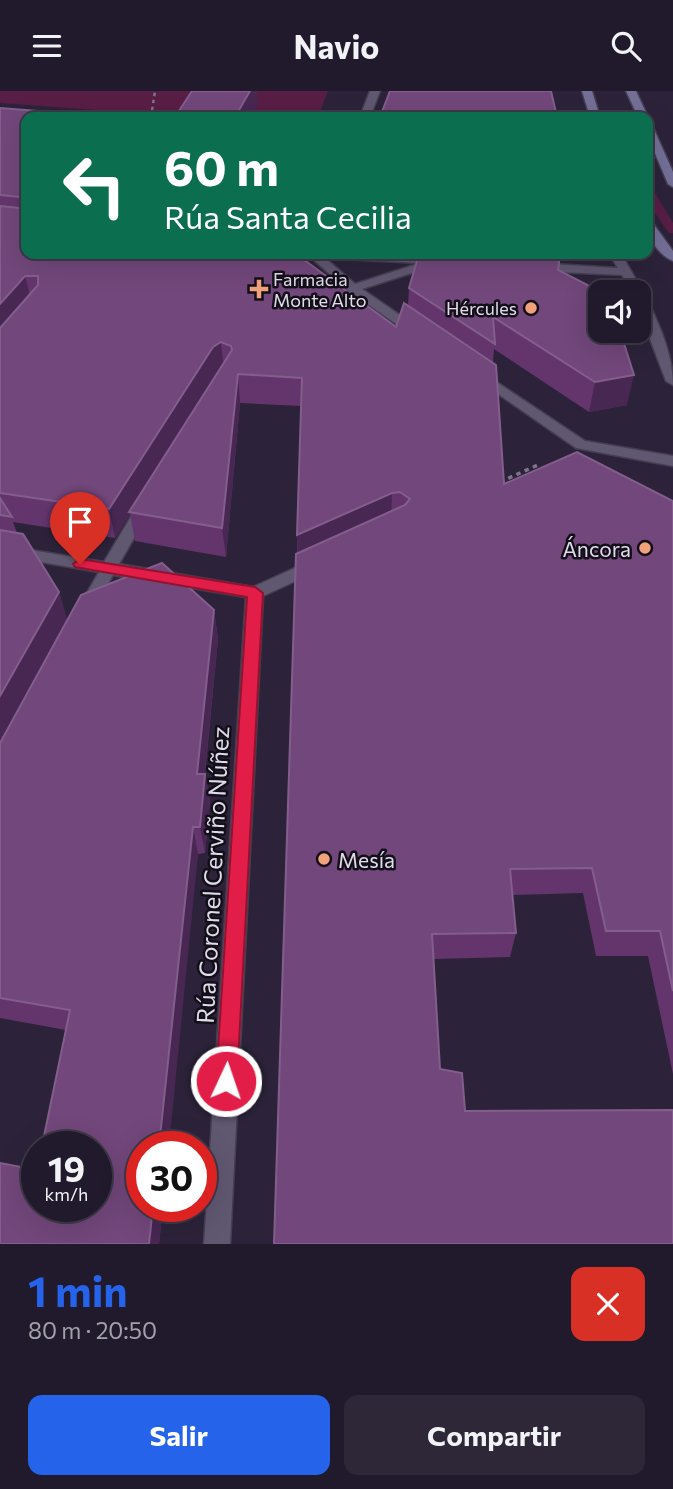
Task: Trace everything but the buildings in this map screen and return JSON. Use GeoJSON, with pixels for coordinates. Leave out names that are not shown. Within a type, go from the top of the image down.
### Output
{"type":"FeatureCollection","features":[{"type":"Feature","properties":{"kind":"main road"},"geometry":{"type":"LineString","coordinates":[[587,91],[593,112]]}},
{"type":"Feature","properties":{"kind":"main road"},"geometry":{"type":"LineString","coordinates":[[631,91],[641,112]]}},
{"type":"Feature","properties":{"kind":"main road"},"geometry":{"type":"LineString","coordinates":[[653,138],[673,184]]}},
{"type":"Feature","properties":{"kind":"main road"},"geometry":{"type":"LineString","coordinates":[[653,233],[660,245],[673,258]]}},
{"type":"Feature","properties":{"kind":"street"},"geometry":{"type":"LineString","coordinates":[[367,112],[375,91]]}},
{"type":"Feature","properties":{"kind":"street"},"geometry":{"type":"LineString","coordinates":[[321,259],[353,288],[433,343]]}},
{"type":"Feature","properties":{"kind":"street"},"geometry":{"type":"LineString","coordinates":[[353,288],[447,262],[398,259]]}},
{"type":"Feature","properties":{"kind":"street"},"geometry":{"type":"LineString","coordinates":[[618,259],[629,280]]}},
{"type":"Feature","properties":{"kind":"street"},"geometry":{"type":"LineString","coordinates":[[530,267],[624,272]]}},
{"type":"Feature","properties":{"kind":"street"},"geometry":{"type":"LineString","coordinates":[[651,326],[673,381]]}},
{"type":"Feature","properties":{"kind":"street"},"geometry":{"type":"LineString","coordinates":[[467,367],[581,445],[673,461]]}},
{"type":"Feature","properties":{"kind":"street"},"geometry":{"type":"LineString","coordinates":[[76,627],[107,568],[153,492]]}},
{"type":"Feature","properties":{"kind":"street"},"geometry":{"type":"LineString","coordinates":[[0,550],[255,593],[326,560]]}},
{"type":"Feature","properties":{"kind":"street","name":"Rúa Coronel Cerviño Núñez"},"geometry":{"type":"LineString","coordinates":[[217,1244],[255,593]]}},
{"type":"Feature","properties":{"kind":"path"},"geometry":{"type":"LineString","coordinates":[[152,112],[155,91]]}},
{"type":"Feature","properties":{"kind":"path"},"geometry":{"type":"LineString","coordinates":[[492,485],[540,464]]}},
{"type":"Feature","properties":{"kind":"shaded area"},"geometry":{"type":"Polygon","coordinates":[[[0,91],[328,91],[320,112],[123,112],[0,103],[0,91]]]}},
{"type":"Feature","properties":{"kind":"shaded area"},"geometry":{"type":"Polygon","coordinates":[[[653,189],[673,223],[673,233],[669,233],[653,210],[653,189]]]}},
{"type":"Feature","properties":{"kind":"place","name":"Farmacia Monte Alto"},"geometry":{"type":"Point","coordinates":[259,289]}},
{"type":"Feature","properties":{"kind":"place","name":"Hércules"},"geometry":{"type":"Point","coordinates":[531,308]}},
{"type":"Feature","properties":{"kind":"place","name":"Áncora"},"geometry":{"type":"Point","coordinates":[645,548]}},
{"type":"Feature","properties":{"kind":"place","name":"Mesía"},"geometry":{"type":"Point","coordinates":[324,859]}},
{"type":"Feature","properties":{"kind":"route"},"geometry":{"type":"LineString","coordinates":[[80,564],[255,593],[226,1081]]}}]}
